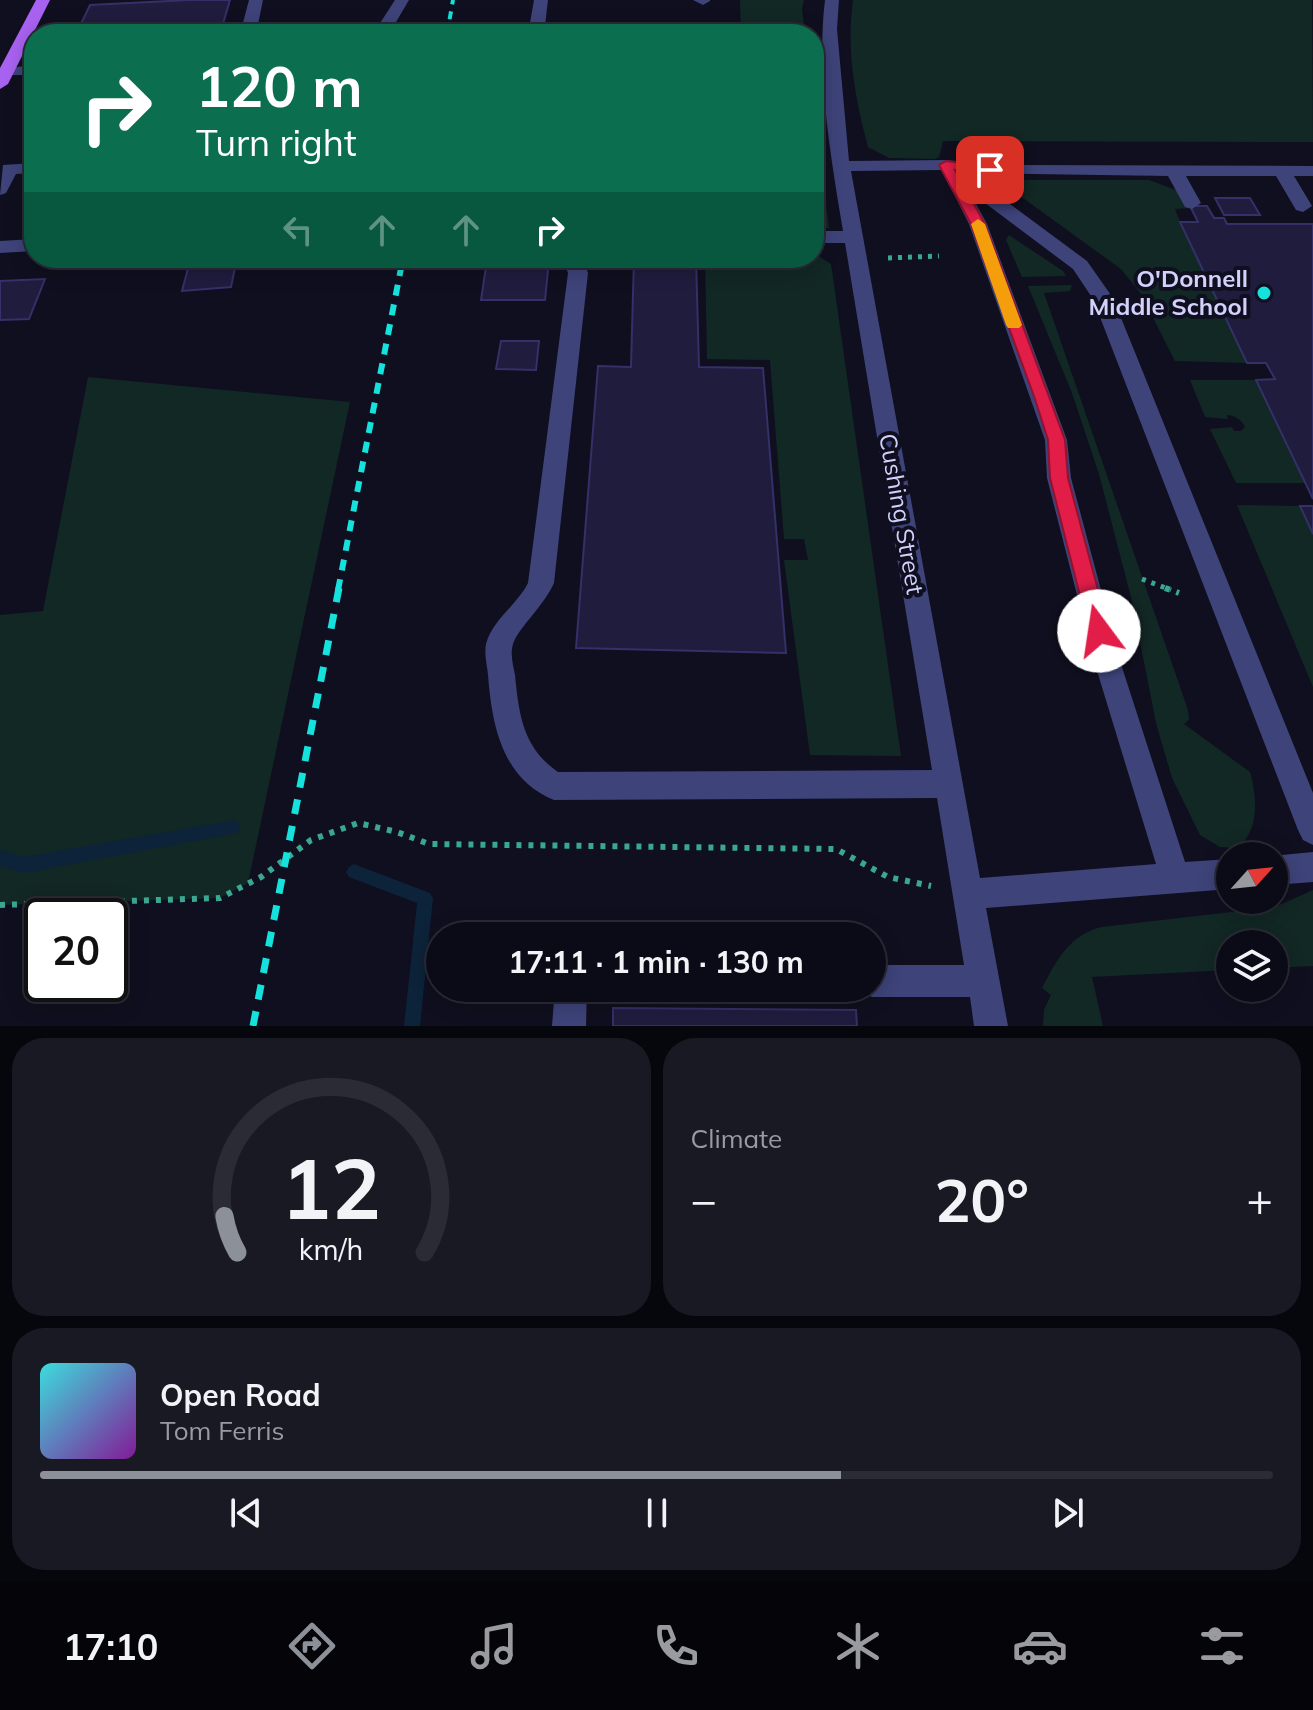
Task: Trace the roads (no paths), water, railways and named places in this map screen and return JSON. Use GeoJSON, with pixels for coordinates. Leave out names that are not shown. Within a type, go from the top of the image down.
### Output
{"type":"FeatureCollection","features":[{"type":"Feature","properties":{"kind":"main road"},"geometry":{"type":"LineString","coordinates":[[31,24],[43,0]]}},
{"type":"Feature","properties":{"kind":"main road"},"geometry":{"type":"LineString","coordinates":[[3,78],[24,37]]}},
{"type":"Feature","properties":{"kind":"street"},"geometry":{"type":"LineString","coordinates":[[250,24],[256,0]]}},
{"type":"Feature","properties":{"kind":"street"},"geometry":{"type":"LineString","coordinates":[[387,24],[402,0]]}},
{"type":"Feature","properties":{"kind":"street"},"geometry":{"type":"LineString","coordinates":[[537,24],[541,0]]}},
{"type":"Feature","properties":{"kind":"street","name":"Cushing Street"},"geometry":{"type":"LineString","coordinates":[[832,0],[829,29],[841,166],[991,1026]]}},
{"type":"Feature","properties":{"kind":"street"},"geometry":{"type":"LineString","coordinates":[[3,78],[24,73]]}},
{"type":"Feature","properties":{"kind":"street"},"geometry":{"type":"LineString","coordinates":[[946,165],[1080,265],[1098,289],[1226,603],[1313,830]]}},
{"type":"Feature","properties":{"kind":"street"},"geometry":{"type":"LineString","coordinates":[[946,165],[978,224],[1043,399],[1056,440],[1059,478],[1107,661],[1175,878]]}},
{"type":"Feature","properties":{"kind":"street"},"geometry":{"type":"LineString","coordinates":[[841,166],[1313,171]]}},
{"type":"Feature","properties":{"kind":"street"},"geometry":{"type":"LineString","coordinates":[[0,189],[9,169],[24,168]]}},
{"type":"Feature","properties":{"kind":"street"},"geometry":{"type":"LineString","coordinates":[[1174,171],[1192,203]]}},
{"type":"Feature","properties":{"kind":"street"},"geometry":{"type":"LineString","coordinates":[[1282,171],[1303,206]]}},
{"type":"Feature","properties":{"kind":"street"},"geometry":{"type":"LineString","coordinates":[[824,237],[853,237]]}},
{"type":"Feature","properties":{"kind":"street"},"geometry":{"type":"LineString","coordinates":[[0,247],[24,246]]}},
{"type":"Feature","properties":{"kind":"street"},"geometry":{"type":"LineString","coordinates":[[576,268],[541,583],[538,595],[507,628],[499,645],[504,719],[522,757],[535,775],[554,786],[948,784]]}},
{"type":"Feature","properties":{"kind":"street"},"geometry":{"type":"LineString","coordinates":[[1288,869],[1313,867]]}},
{"type":"Feature","properties":{"kind":"street"},"geometry":{"type":"LineString","coordinates":[[967,894],[1216,875]]}},
{"type":"Feature","properties":{"kind":"street"},"geometry":{"type":"LineString","coordinates":[[886,981],[983,981]]}},
{"type":"Feature","properties":{"kind":"street"},"geometry":{"type":"LineString","coordinates":[[569,1026],[570,1002]]}},
{"type":"Feature","properties":{"kind":"waterway"},"geometry":{"type":"LineString","coordinates":[[0,858],[24,865],[233,827]]}},
{"type":"Feature","properties":{"kind":"waterway"},"geometry":{"type":"LineString","coordinates":[[354,872],[425,898],[412,1026]]}},
{"type":"Feature","properties":{"kind":"railway"},"geometry":{"type":"LineString","coordinates":[[449,24],[453,0]]}},
{"type":"Feature","properties":{"kind":"railway"},"geometry":{"type":"LineString","coordinates":[[338,590],[401,268]]}},
{"type":"Feature","properties":{"kind":"railway"},"geometry":{"type":"LineString","coordinates":[[253,1026],[339,588]]}},
{"type":"Feature","properties":{"kind":"place","name":"O'Donnell Middle School"},"geometry":{"type":"Point","coordinates":[1264,293]}}]}
